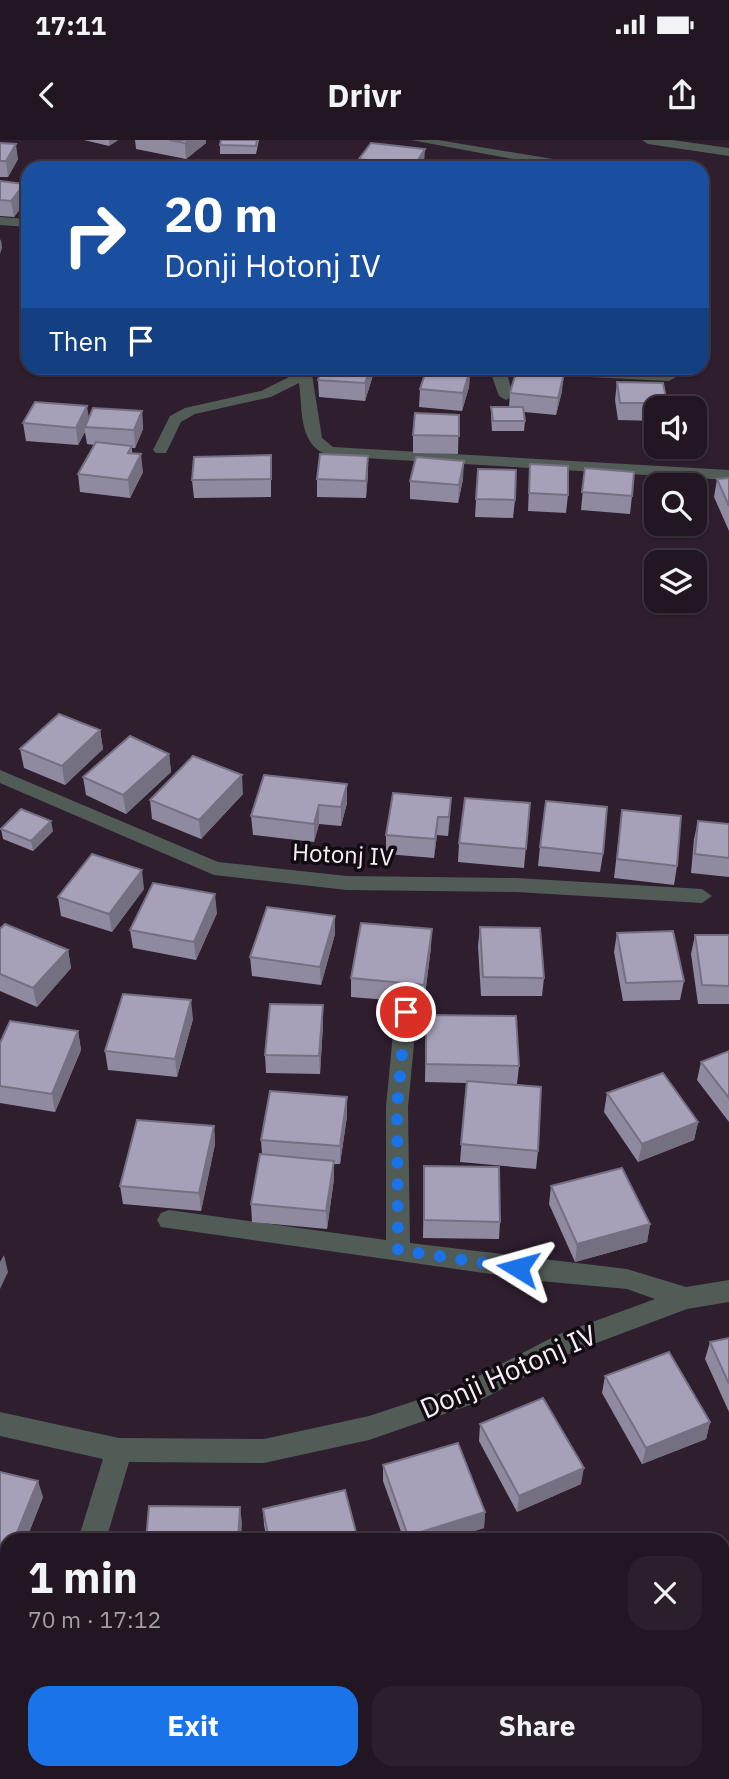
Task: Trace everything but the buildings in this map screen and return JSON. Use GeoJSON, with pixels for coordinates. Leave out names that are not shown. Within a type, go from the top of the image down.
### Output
{"type":"FeatureCollection","features":[{"type":"Feature","properties":{"kind":"street"},"geometry":{"type":"LineString","coordinates":[[417,140],[542,161]]}},
{"type":"Feature","properties":{"kind":"street"},"geometry":{"type":"LineString","coordinates":[[648,140],[729,152]]}},
{"type":"Feature","properties":{"kind":"street"},"geometry":{"type":"LineString","coordinates":[[0,221],[21,222]]}},
{"type":"Feature","properties":{"kind":"street"},"geometry":{"type":"LineString","coordinates":[[161,450],[175,419],[190,411],[266,394],[297,375]]}},
{"type":"Feature","properties":{"kind":"street"},"geometry":{"type":"LineString","coordinates":[[305,375],[314,438],[320,447],[331,451],[729,475]]}},
{"type":"Feature","properties":{"kind":"street"},"geometry":{"type":"LineString","coordinates":[[499,375],[506,396]]}},
{"type":"Feature","properties":{"kind":"street"},"geometry":{"type":"LineString","coordinates":[[631,375],[669,377]]}},
{"type":"Feature","properties":{"kind":"street","name":"Hotonj IV"},"geometry":{"type":"LineString","coordinates":[[0,776],[214,868],[347,883],[516,884],[702,896]]}},
{"type":"Feature","properties":{"kind":"street"},"geometry":{"type":"LineString","coordinates":[[398,1250],[397,1107],[406,1012]]}},
{"type":"Feature","properties":{"kind":"street","name":"Donji Hotonj IV"},"geometry":{"type":"LineString","coordinates":[[169,1220],[626,1279],[686,1298]]}},
{"type":"Feature","properties":{"kind":"street","name":"Donji Hotonj IV"},"geometry":{"type":"LineString","coordinates":[[0,1424],[119,1450],[264,1451],[369,1428],[464,1396],[566,1343],[686,1298],[729,1291]]}},
{"type":"Feature","properties":{"kind":"street"},"geometry":{"type":"LineString","coordinates":[[94,1533],[119,1450]]}},
{"type":"Feature","properties":{"kind":"route"},"geometry":{"type":"LineString","coordinates":[[406,1012],[397,1107],[398,1250],[518,1268]]}}]}
